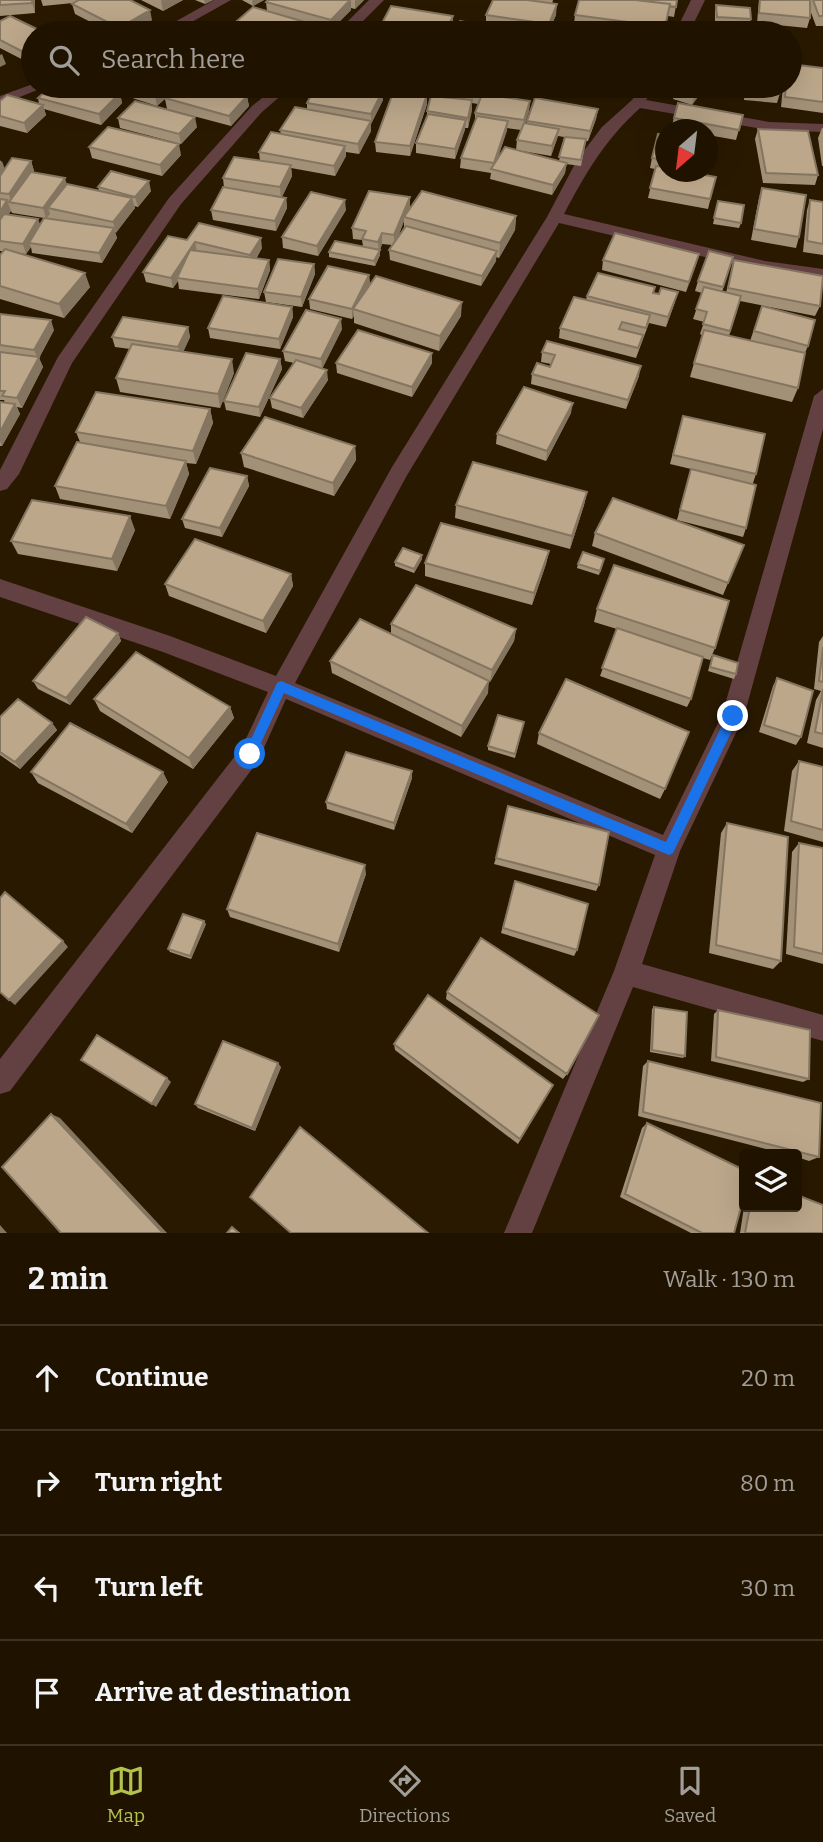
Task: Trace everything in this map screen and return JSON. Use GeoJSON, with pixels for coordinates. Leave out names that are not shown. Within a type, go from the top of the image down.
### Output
{"type":"FeatureCollection","features":[{"type":"Feature","properties":{"kind":"street"},"geometry":{"type":"LineString","coordinates":[[185,21],[224,0]]}},
{"type":"Feature","properties":{"kind":"street"},"geometry":{"type":"LineString","coordinates":[[355,21],[377,0]]}},
{"type":"Feature","properties":{"kind":"street"},"geometry":{"type":"LineString","coordinates":[[688,21],[698,0]]}},
{"type":"Feature","properties":{"kind":"street"},"geometry":{"type":"LineString","coordinates":[[0,101],[21,93]]}},
{"type":"Feature","properties":{"kind":"street"},"geometry":{"type":"LineString","coordinates":[[0,485],[12,468],[64,360],[175,201],[257,109],[270,98]]}},
{"type":"Feature","properties":{"kind":"street"},"geometry":{"type":"LineString","coordinates":[[0,1081],[250,754],[281,687],[399,472],[555,217],[585,160],[607,130],[639,98]]}},
{"type":"Feature","properties":{"kind":"street"},"geometry":{"type":"LineString","coordinates":[[659,98],[769,126],[823,128]]}},
{"type":"Feature","properties":{"kind":"street"},"geometry":{"type":"LineString","coordinates":[[555,217],[765,266],[823,275]]}},
{"type":"Feature","properties":{"kind":"street"},"geometry":{"type":"LineString","coordinates":[[518,1233],[626,972],[669,849],[733,716],[823,396]]}},
{"type":"Feature","properties":{"kind":"street"},"geometry":{"type":"LineString","coordinates":[[0,588],[91,615],[281,687],[669,849]]}},
{"type":"Feature","properties":{"kind":"street"},"geometry":{"type":"LineString","coordinates":[[626,972],[823,1028]]}},
{"type":"Feature","properties":{"kind":"building"},"geometry":{"type":"Polygon","coordinates":[[[0,0],[32,0],[32,3],[0,5],[0,0]]]}},
{"type":"Feature","properties":{"kind":"building"},"geometry":{"type":"Polygon","coordinates":[[[79,0],[130,0],[150,10],[131,21],[105,21],[72,4],[79,0]]]}},
{"type":"Feature","properties":{"kind":"building"},"geometry":{"type":"Polygon","coordinates":[[[350,0],[331,20],[266,2],[350,0]]]}},
{"type":"Feature","properties":{"kind":"building"},"geometry":{"type":"Polygon","coordinates":[[[493,0],[527,0],[557,4],[550,21],[486,15],[493,0]]]}},
{"type":"Feature","properties":{"kind":"building"},"geometry":{"type":"Polygon","coordinates":[[[579,0],[635,0],[670,4],[666,21],[620,21],[575,15],[579,0]]]}},
{"type":"Feature","properties":{"kind":"building"},"geometry":{"type":"Polygon","coordinates":[[[635,0],[677,0],[676,7],[635,0]]]}},
{"type":"Feature","properties":{"kind":"building"},"geometry":{"type":"Polygon","coordinates":[[[760,0],[810,0],[810,18],[759,13],[760,0]]]}},
{"type":"Feature","properties":{"kind":"building"},"geometry":{"type":"Polygon","coordinates":[[[813,0],[823,0],[823,16],[819,16],[813,0]]]}},
{"type":"Feature","properties":{"kind":"building"},"geometry":{"type":"Polygon","coordinates":[[[716,5],[750,8],[751,19],[717,17],[716,5]]]}},
{"type":"Feature","properties":{"kind":"building"},"geometry":{"type":"Polygon","coordinates":[[[391,6],[453,16],[451,21],[383,21],[391,6]]]}},
{"type":"Feature","properties":{"kind":"building"},"geometry":{"type":"Polygon","coordinates":[[[253,7],[302,21],[237,21],[253,7]]]}},
{"type":"Feature","properties":{"kind":"building"},"geometry":{"type":"Polygon","coordinates":[[[10,16],[21,21],[21,51],[0,40],[0,21],[10,16]]]}},
{"type":"Feature","properties":{"kind":"building"},"geometry":{"type":"Polygon","coordinates":[[[802,65],[823,68],[823,102],[793,98],[802,98],[802,65]]]}},
{"type":"Feature","properties":{"kind":"building"},"geometry":{"type":"Polygon","coordinates":[[[7,95],[43,105],[24,123],[0,116],[0,101],[7,95]]]}},
{"type":"Feature","properties":{"kind":"building"},"geometry":{"type":"Polygon","coordinates":[[[38,98],[115,98],[99,114],[38,98]]]}},
{"type":"Feature","properties":{"kind":"building"},"geometry":{"type":"Polygon","coordinates":[[[165,98],[245,98],[229,116],[165,98]]]}},
{"type":"Feature","properties":{"kind":"building"},"geometry":{"type":"Polygon","coordinates":[[[310,98],[379,98],[371,114],[307,103],[310,98]]]}},
{"type":"Feature","properties":{"kind":"building"},"geometry":{"type":"Polygon","coordinates":[[[391,98],[426,98],[410,146],[375,142],[391,98]]]}},
{"type":"Feature","properties":{"kind":"building"},"geometry":{"type":"Polygon","coordinates":[[[430,98],[472,100],[468,118],[427,111],[430,98]]]}},
{"type":"Feature","properties":{"kind":"building"},"geometry":{"type":"Polygon","coordinates":[[[481,98],[530,101],[524,120],[475,113],[481,98]]]}},
{"type":"Feature","properties":{"kind":"building"},"geometry":{"type":"Polygon","coordinates":[[[535,98],[598,109],[590,131],[527,121],[535,98]]]}},
{"type":"Feature","properties":{"kind":"building"},"geometry":{"type":"Polygon","coordinates":[[[135,101],[195,117],[179,134],[118,118],[135,101]]]}},
{"type":"Feature","properties":{"kind":"building"},"geometry":{"type":"Polygon","coordinates":[[[678,103],[743,115],[739,130],[718,126],[718,119],[674,118],[678,103]]]}},
{"type":"Feature","properties":{"kind":"building"},"geometry":{"type":"Polygon","coordinates":[[[295,107],[371,121],[358,144],[280,130],[295,107]]]}},
{"type":"Feature","properties":{"kind":"building"},"geometry":{"type":"Polygon","coordinates":[[[428,114],[466,120],[455,149],[416,143],[428,114]]]}},
{"type":"Feature","properties":{"kind":"building"},"geometry":{"type":"Polygon","coordinates":[[[477,116],[508,121],[494,163],[461,158],[477,116]]]}},
{"type":"Feature","properties":{"kind":"building"},"geometry":{"type":"Polygon","coordinates":[[[524,123],[559,129],[552,146],[517,140],[524,123]]]}},
{"type":"Feature","properties":{"kind":"building"},"geometry":{"type":"Polygon","coordinates":[[[108,127],[179,144],[160,165],[89,147],[108,127]]]}},
{"type":"Feature","properties":{"kind":"building"},"geometry":{"type":"Polygon","coordinates":[[[758,129],[808,131],[818,175],[766,173],[758,129]]]}},
{"type":"Feature","properties":{"kind":"building"},"geometry":{"type":"Polygon","coordinates":[[[271,132],[345,146],[334,166],[259,152],[271,132]]]}},
{"type":"Feature","properties":{"kind":"building"},"geometry":{"type":"Polygon","coordinates":[[[565,137],[586,139],[581,160],[559,157],[565,137]]]}},
{"type":"Feature","properties":{"kind":"building"},"geometry":{"type":"Polygon","coordinates":[[[505,147],[567,163],[553,185],[491,169],[505,147]]]}},
{"type":"Feature","properties":{"kind":"building"},"geometry":{"type":"Polygon","coordinates":[[[234,157],[291,165],[280,187],[223,178],[234,157]]]}},
{"type":"Feature","properties":{"kind":"building"},"geometry":{"type":"Polygon","coordinates":[[[12,158],[31,161],[9,194],[0,193],[0,176],[12,158]]]}},
{"type":"Feature","properties":{"kind":"building"},"geometry":{"type":"Polygon","coordinates":[[[655,170],[655,182],[715,182],[710,199],[650,188],[655,170]]]}},
{"type":"Feature","properties":{"kind":"building"},"geometry":{"type":"Polygon","coordinates":[[[111,171],[149,181],[135,197],[98,187],[111,171]]]}},
{"type":"Feature","properties":{"kind":"building"},"geometry":{"type":"Polygon","coordinates":[[[31,172],[65,178],[43,208],[9,202],[31,172]]]}},
{"type":"Feature","properties":{"kind":"building"},"geometry":{"type":"Polygon","coordinates":[[[67,184],[132,198],[113,222],[48,208],[67,184]]]}},
{"type":"Feature","properties":{"kind":"building"},"geometry":{"type":"Polygon","coordinates":[[[223,187],[286,198],[275,221],[211,210],[223,187]]]}},
{"type":"Feature","properties":{"kind":"building"},"geometry":{"type":"Polygon","coordinates":[[[762,188],[806,195],[799,237],[754,229],[762,188]]]}},
{"type":"Feature","properties":{"kind":"building"},"geometry":{"type":"Polygon","coordinates":[[[369,191],[410,197],[394,235],[382,233],[378,242],[362,239],[366,231],[352,228],[369,191]]]}},
{"type":"Feature","properties":{"kind":"building"},"geometry":{"type":"Polygon","coordinates":[[[422,191],[516,216],[500,243],[404,217],[422,191]]]}},
{"type":"Feature","properties":{"kind":"building"},"geometry":{"type":"Polygon","coordinates":[[[311,192],[345,200],[317,246],[282,237],[311,192]]]}},
{"type":"Feature","properties":{"kind":"building"},"geometry":{"type":"Polygon","coordinates":[[[0,199],[7,200],[0,212],[0,199]]]}},
{"type":"Feature","properties":{"kind":"building"},"geometry":{"type":"Polygon","coordinates":[[[810,200],[823,202],[823,244],[807,241],[810,200]]]}},
{"type":"Feature","properties":{"kind":"building"},"geometry":{"type":"Polygon","coordinates":[[[718,201],[744,205],[741,223],[714,218],[718,201]]]}},
{"type":"Feature","properties":{"kind":"building"},"geometry":{"type":"Polygon","coordinates":[[[4,214],[38,219],[23,244],[0,241],[0,220],[4,214]]]}},
{"type":"Feature","properties":{"kind":"building"},"geometry":{"type":"Polygon","coordinates":[[[44,218],[114,228],[99,253],[29,243],[44,218]]]}},
{"type":"Feature","properties":{"kind":"building"},"geometry":{"type":"Polygon","coordinates":[[[199,223],[261,238],[250,255],[195,242],[171,278],[143,272],[168,236],[187,240],[199,223]]]}},
{"type":"Feature","properties":{"kind":"building"},"geometry":{"type":"Polygon","coordinates":[[[406,226],[497,251],[482,276],[389,250],[406,226]]]}},
{"type":"Feature","properties":{"kind":"building"},"geometry":{"type":"Polygon","coordinates":[[[615,233],[699,254],[689,282],[603,260],[615,233]]]}},
{"type":"Feature","properties":{"kind":"building"},"geometry":{"type":"Polygon","coordinates":[[[335,241],[380,250],[374,261],[329,252],[335,241]]]}},
{"type":"Feature","properties":{"kind":"building"},"geometry":{"type":"Polygon","coordinates":[[[5,249],[85,273],[59,304],[0,286],[0,255],[5,249]]]}},
{"type":"Feature","properties":{"kind":"building"},"geometry":{"type":"Polygon","coordinates":[[[190,250],[269,260],[258,289],[177,278],[190,250]]]}},
{"type":"Feature","properties":{"kind":"building"},"geometry":{"type":"Polygon","coordinates":[[[709,251],[733,257],[723,287],[698,281],[709,251]]]}},
{"type":"Feature","properties":{"kind":"building"},"geometry":{"type":"Polygon","coordinates":[[[278,259],[314,264],[301,297],[264,292],[278,259]]]}},
{"type":"Feature","properties":{"kind":"building"},"geometry":{"type":"Polygon","coordinates":[[[734,260],[823,276],[820,306],[728,288],[734,260]]]}},
{"type":"Feature","properties":{"kind":"building"},"geometry":{"type":"Polygon","coordinates":[[[328,266],[369,275],[352,309],[309,299],[328,266]]]}},
{"type":"Feature","properties":{"kind":"building"},"geometry":{"type":"Polygon","coordinates":[[[598,273],[655,287],[653,293],[659,294],[661,288],[678,292],[668,317],[587,296],[598,273]]]}},
{"type":"Feature","properties":{"kind":"building"},"geometry":{"type":"Polygon","coordinates":[[[376,276],[462,302],[440,336],[353,309],[376,276]]]}},
{"type":"Feature","properties":{"kind":"building"},"geometry":{"type":"Polygon","coordinates":[[[704,287],[741,296],[730,331],[703,324],[707,312],[696,309],[704,287]]]}},
{"type":"Feature","properties":{"kind":"building"},"geometry":{"type":"Polygon","coordinates":[[[223,296],[292,307],[279,339],[208,328],[223,296]]]}},
{"type":"Feature","properties":{"kind":"building"},"geometry":{"type":"Polygon","coordinates":[[[574,297],[650,315],[646,328],[622,322],[619,329],[643,335],[638,348],[560,328],[574,297]]]}},
{"type":"Feature","properties":{"kind":"building"},"geometry":{"type":"Polygon","coordinates":[[[762,306],[815,320],[808,346],[754,331],[762,306]]]}},
{"type":"Feature","properties":{"kind":"building"},"geometry":{"type":"Polygon","coordinates":[[[306,310],[341,319],[321,359],[283,351],[306,310]]]}},
{"type":"Feature","properties":{"kind":"building"},"geometry":{"type":"Polygon","coordinates":[[[0,314],[51,320],[34,350],[0,345],[0,314]]]}},
{"type":"Feature","properties":{"kind":"building"},"geometry":{"type":"Polygon","coordinates":[[[123,317],[188,327],[178,347],[112,337],[123,317]]]}},
{"type":"Feature","properties":{"kind":"building"},"geometry":{"type":"Polygon","coordinates":[[[358,330],[432,353],[412,387],[336,363],[358,330]]]}},
{"type":"Feature","properties":{"kind":"building"},"geometry":{"type":"Polygon","coordinates":[[[704,330],[805,353],[798,388],[694,363],[704,330]]]}},
{"type":"Feature","properties":{"kind":"building"},"geometry":{"type":"Polygon","coordinates":[[[547,341],[641,366],[628,400],[532,374],[537,363],[550,367],[555,355],[542,352],[547,341]]]}},
{"type":"Feature","properties":{"kind":"building"},"geometry":{"type":"Polygon","coordinates":[[[132,344],[232,359],[218,394],[116,378],[132,344]]]}},
{"type":"Feature","properties":{"kind":"building"},"geometry":{"type":"Polygon","coordinates":[[[0,352],[39,357],[17,398],[2,396],[5,391],[0,391],[0,352]]]}},
{"type":"Feature","properties":{"kind":"building"},"geometry":{"type":"Polygon","coordinates":[[[246,353],[280,359],[259,407],[224,401],[246,353]]]}},
{"type":"Feature","properties":{"kind":"building"},"geometry":{"type":"Polygon","coordinates":[[[296,360],[327,370],[301,408],[270,398],[296,360]]]}},
{"type":"Feature","properties":{"kind":"building"},"geometry":{"type":"Polygon","coordinates":[[[524,387],[573,403],[547,451],[497,434],[524,387]]]}},
{"type":"Feature","properties":{"kind":"building"},"geometry":{"type":"Polygon","coordinates":[[[96,392],[210,409],[193,451],[76,432],[96,392]]]}},
{"type":"Feature","properties":{"kind":"building"},"geometry":{"type":"Polygon","coordinates":[[[0,402],[15,404],[0,432],[0,402]]]}},
{"type":"Feature","properties":{"kind":"building"},"geometry":{"type":"Polygon","coordinates":[[[683,416],[765,434],[756,474],[673,455],[683,416]]]}},
{"type":"Feature","properties":{"kind":"building"},"geometry":{"type":"Polygon","coordinates":[[[265,417],[355,446],[333,483],[241,453],[265,417]]]}},
{"type":"Feature","properties":{"kind":"building"},"geometry":{"type":"Polygon","coordinates":[[[77,442],[186,461],[166,506],[55,486],[77,442]]]}},
{"type":"Feature","properties":{"kind":"building"},"geometry":{"type":"Polygon","coordinates":[[[473,462],[587,492],[572,536],[456,505],[473,462]]]}},
{"type":"Feature","properties":{"kind":"building"},"geometry":{"type":"Polygon","coordinates":[[[210,468],[247,476],[220,528],[182,519],[210,468]]]}},
{"type":"Feature","properties":{"kind":"building"},"geometry":{"type":"Polygon","coordinates":[[[691,469],[756,485],[746,528],[680,510],[691,469]]]}},
{"type":"Feature","properties":{"kind":"building"},"geometry":{"type":"Polygon","coordinates":[[[613,498],[744,545],[728,583],[595,533],[613,498]]]}},
{"type":"Feature","properties":{"kind":"building"},"geometry":{"type":"Polygon","coordinates":[[[32,500],[130,516],[112,559],[11,541],[32,500]]]}},
{"type":"Feature","properties":{"kind":"building"},"geometry":{"type":"Polygon","coordinates":[[[441,523],[549,551],[534,593],[425,563],[441,523]]]}},
{"type":"Feature","properties":{"kind":"building"},"geometry":{"type":"Polygon","coordinates":[[[195,539],[291,574],[263,621],[165,584],[195,539]]]}},
{"type":"Feature","properties":{"kind":"building"},"geometry":{"type":"Polygon","coordinates":[[[403,548],[422,555],[414,569],[395,562],[403,548]]]}},
{"type":"Feature","properties":{"kind":"building"},"geometry":{"type":"Polygon","coordinates":[[[583,552],[604,559],[600,571],[578,564],[583,552]]]}},
{"type":"Feature","properties":{"kind":"building"},"geometry":{"type":"Polygon","coordinates":[[[614,565],[729,601],[715,648],[597,609],[614,565]]]}},
{"type":"Feature","properties":{"kind":"building"},"geometry":{"type":"Polygon","coordinates":[[[416,585],[516,629],[492,670],[391,624],[416,585]]]}},
{"type":"Feature","properties":{"kind":"building"},"geometry":{"type":"Polygon","coordinates":[[[86,617],[118,633],[66,698],[33,681],[86,617]]]}},
{"type":"Feature","properties":{"kind":"building"},"geometry":{"type":"Polygon","coordinates":[[[360,619],[489,681],[462,726],[330,661],[360,619]]]}},
{"type":"Feature","properties":{"kind":"building"},"geometry":{"type":"Polygon","coordinates":[[[617,628],[703,657],[691,699],[602,668],[617,628]]]}},
{"type":"Feature","properties":{"kind":"building"},"geometry":{"type":"Polygon","coordinates":[[[823,647],[823,682],[819,681],[823,647]]]}},
{"type":"Feature","properties":{"kind":"building"},"geometry":{"type":"Polygon","coordinates":[[[136,652],[230,707],[189,758],[94,699],[136,652]]]}},
{"type":"Feature","properties":{"kind":"building"},"geometry":{"type":"Polygon","coordinates":[[[713,655],[738,663],[736,674],[710,667],[713,655]]]}},
{"type":"Feature","properties":{"kind":"building"},"geometry":{"type":"Polygon","coordinates":[[[777,678],[813,691],[801,737],[764,725],[777,678]]]}},
{"type":"Feature","properties":{"kind":"building"},"geometry":{"type":"Polygon","coordinates":[[[566,679],[689,732],[665,789],[539,733],[566,679]]]}},
{"type":"Feature","properties":{"kind":"building"},"geometry":{"type":"Polygon","coordinates":[[[823,689],[823,734],[815,732],[823,689]]]}},
{"type":"Feature","properties":{"kind":"building"},"geometry":{"type":"Polygon","coordinates":[[[18,699],[52,723],[15,762],[0,752],[0,717],[18,699]]]}},
{"type":"Feature","properties":{"kind":"building"},"geometry":{"type":"Polygon","coordinates":[[[498,715],[524,722],[515,754],[488,746],[498,715]]]}},
{"type":"Feature","properties":{"kind":"building"},"geometry":{"type":"Polygon","coordinates":[[[70,723],[163,772],[126,824],[31,772],[70,723]]]}},
{"type":"Feature","properties":{"kind":"building"},"geometry":{"type":"Polygon","coordinates":[[[346,752],[412,771],[394,823],[326,802],[346,752]]]}},
{"type":"Feature","properties":{"kind":"building"},"geometry":{"type":"Polygon","coordinates":[[[799,761],[823,767],[823,830],[791,821],[799,761]]]}},
{"type":"Feature","properties":{"kind":"building"},"geometry":{"type":"Polygon","coordinates":[[[508,806],[609,832],[599,885],[496,858],[508,806]]]}},
{"type":"Feature","properties":{"kind":"building"},"geometry":{"type":"Polygon","coordinates":[[[727,823],[788,837],[781,961],[716,945],[727,823]]]}},
{"type":"Feature","properties":{"kind":"building"},"geometry":{"type":"Polygon","coordinates":[[[257,833],[365,865],[338,944],[227,909],[257,833]]]}},
{"type":"Feature","properties":{"kind":"building"},"geometry":{"type":"Polygon","coordinates":[[[799,843],[823,848],[823,954],[794,947],[799,843]]]}},
{"type":"Feature","properties":{"kind":"building"},"geometry":{"type":"Polygon","coordinates":[[[515,881],[588,904],[577,950],[503,928],[515,881]]]}},
{"type":"Feature","properties":{"kind":"building"},"geometry":{"type":"Polygon","coordinates":[[[5,892],[63,941],[9,1000],[0,992],[0,898],[5,892]]]}},
{"type":"Feature","properties":{"kind":"building"},"geometry":{"type":"Polygon","coordinates":[[[183,914],[204,921],[190,956],[168,949],[183,914]]]}},
{"type":"Feature","properties":{"kind":"building"},"geometry":{"type":"Polygon","coordinates":[[[481,938],[599,1015],[567,1074],[447,992],[481,938]]]}},
{"type":"Feature","properties":{"kind":"building"},"geometry":{"type":"Polygon","coordinates":[[[428,995],[553,1085],[520,1139],[394,1044],[428,995]]]}},
{"type":"Feature","properties":{"kind":"building"},"geometry":{"type":"Polygon","coordinates":[[[654,1007],[687,1012],[685,1056],[652,1050],[654,1007]]]}},
{"type":"Feature","properties":{"kind":"building"},"geometry":{"type":"Polygon","coordinates":[[[718,1010],[810,1030],[809,1079],[716,1057],[718,1010]]]}},
{"type":"Feature","properties":{"kind":"building"},"geometry":{"type":"Polygon","coordinates":[[[97,1035],[167,1078],[152,1104],[81,1060],[97,1035]]]}},
{"type":"Feature","properties":{"kind":"building"},"geometry":{"type":"Polygon","coordinates":[[[223,1041],[278,1063],[252,1128],[195,1104],[223,1041]]]}},
{"type":"Feature","properties":{"kind":"building"},"geometry":{"type":"Polygon","coordinates":[[[648,1061],[821,1103],[819,1157],[802,1153],[802,1149],[788,1149],[643,1112],[648,1061]]]}},
{"type":"Feature","properties":{"kind":"building"},"geometry":{"type":"Polygon","coordinates":[[[51,1114],[163,1233],[61,1233],[2,1167],[51,1114]]]}},
{"type":"Feature","properties":{"kind":"building"},"geometry":{"type":"Polygon","coordinates":[[[647,1123],[739,1168],[740,1212],[734,1233],[702,1233],[625,1194],[647,1123]]]}},
{"type":"Feature","properties":{"kind":"building"},"geometry":{"type":"Polygon","coordinates":[[[300,1127],[428,1233],[291,1233],[250,1197],[300,1127]]]}},
{"type":"Feature","properties":{"kind":"building"},"geometry":{"type":"Polygon","coordinates":[[[802,1197],[823,1205],[823,1233],[745,1233],[749,1212],[802,1212],[802,1197]]]}},
{"type":"Feature","properties":{"kind":"building"},"geometry":{"type":"Polygon","coordinates":[[[232,1227],[239,1233],[227,1233],[232,1227]]]}},
{"type":"Feature","properties":{"kind":"route"},"geometry":{"type":"LineString","coordinates":[[250,754],[281,687],[669,849],[733,716]]}}]}
